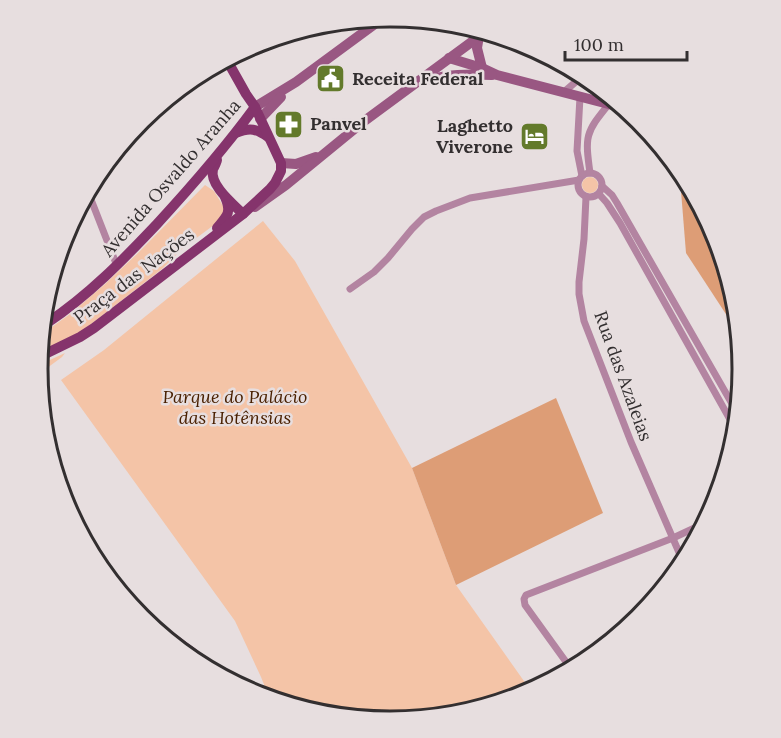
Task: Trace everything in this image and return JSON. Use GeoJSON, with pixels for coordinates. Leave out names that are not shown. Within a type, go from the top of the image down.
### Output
{"type":"FeatureCollection","features":[{"type":"Feature","properties":{"kind":"main road","name":"Avenida Osvaldo Aranha"},"geometry":{"type":"LineString","coordinates":[[52,318],[80,298],[117,266],[176,203],[236,133],[255,107],[296,82],[369,28]]}},
{"type":"Feature","properties":{"kind":"main road"},"geometry":{"type":"LineString","coordinates":[[243,214],[277,192],[363,122],[476,38]]}},
{"type":"Feature","properties":{"kind":"main road"},"geometry":{"type":"LineString","coordinates":[[479,39],[477,48],[482,68]]}},
{"type":"Feature","properties":{"kind":"main road"},"geometry":{"type":"LineString","coordinates":[[449,58],[497,75],[605,103]]}},
{"type":"Feature","properties":{"kind":"main road"},"geometry":{"type":"LineString","coordinates":[[231,67],[260,119]]}},
{"type":"Feature","properties":{"kind":"main road"},"geometry":{"type":"LineString","coordinates":[[415,84],[453,74],[497,75]]}},
{"type":"Feature","properties":{"kind":"main road","name":"Avenida Osvaldo Aranha"},"geometry":{"type":"LineString","coordinates":[[268,137],[260,119],[296,82]]}},
{"type":"Feature","properties":{"kind":"main road"},"geometry":{"type":"LineString","coordinates":[[236,133],[243,129],[254,129],[268,137],[282,163],[275,183],[243,214]]}},
{"type":"Feature","properties":{"kind":"main road"},"geometry":{"type":"LineString","coordinates":[[216,185],[213,172],[224,147]]}},
{"type":"Feature","properties":{"kind":"main road"},"geometry":{"type":"LineString","coordinates":[[282,163],[296,164],[312,159],[329,149]]}},
{"type":"Feature","properties":{"kind":"main road"},"geometry":{"type":"LineString","coordinates":[[176,203],[201,181],[209,180],[243,214]]}},
{"type":"Feature","properties":{"kind":"main road"},"geometry":{"type":"LineString","coordinates":[[194,251],[228,214],[230,209],[225,197]]}},
{"type":"Feature","properties":{"kind":"main road","name":"Praça das Nações"},"geometry":{"type":"LineString","coordinates":[[49,352],[80,338],[243,214]]}},
{"type":"Feature","properties":{"kind":"street"},"geometry":{"type":"LineString","coordinates":[[564,92],[576,82]]}},
{"type":"Feature","properties":{"kind":"street"},"geometry":{"type":"LineString","coordinates":[[350,290],[374,272],[424,217],[436,211],[470,198],[580,178],[590,173],[602,182],[599,194],[595,197],[586,197],[581,195],[579,190],[580,178],[577,151],[580,97]]}},
{"type":"Feature","properties":{"kind":"street"},"geometry":{"type":"LineString","coordinates":[[590,173],[587,150],[588,134],[592,125],[608,105]]}},
{"type":"Feature","properties":{"kind":"street"},"geometry":{"type":"LineString","coordinates":[[602,186],[617,203],[731,402]]}},
{"type":"Feature","properties":{"kind":"street"},"geometry":{"type":"LineString","coordinates":[[599,194],[620,223],[729,418]]}},
{"type":"Feature","properties":{"kind":"street","name":"Rua das Azaleias"},"geometry":{"type":"LineString","coordinates":[[586,197],[579,294],[584,321],[631,442],[679,552]]}},
{"type":"Feature","properties":{"kind":"street"},"geometry":{"type":"LineString","coordinates":[[92,202],[117,266]]}},
{"type":"Feature","properties":{"kind":"street"},"geometry":{"type":"LineString","coordinates":[[566,662],[527,608],[525,597],[693,529]]}},
{"type":"Feature","properties":{"kind":"green space"},"geometry":{"type":"Polygon","coordinates":[[[590,177],[598,185],[590,193],[582,185],[590,177]]]}},
{"type":"Feature","properties":{"kind":"green space"},"geometry":{"type":"Polygon","coordinates":[[[205,185],[214,191],[225,209],[222,219],[77,335],[49,348],[51,328],[104,285],[205,185]]]}},
{"type":"Feature","properties":{"kind":"green space","name":"Parque do Palácio das Hotênsias"},"geometry":{"type":"Polygon","coordinates":[[[263,221],[295,261],[412,468],[456,585],[525,683],[500,693],[457,704],[390,711],[324,704],[265,687],[235,621],[61,380],[104,350],[263,221]]]}},
{"type":"Feature","properties":{"kind":"green space"},"geometry":{"type":"Polygon","coordinates":[[[65,353],[48,367],[48,361],[65,353]]]}},
{"type":"Feature","properties":{"kind":"shaded area"},"geometry":{"type":"Polygon","coordinates":[[[681,191],[697,218],[714,259],[729,319],[686,253],[681,191]]]}},
{"type":"Feature","properties":{"kind":"shaded area"},"geometry":{"type":"Polygon","coordinates":[[[556,398],[603,513],[456,585],[412,468],[556,398]]]}},
{"type":"Feature","properties":{"kind":"place","name":"Receita Federal"},"geometry":{"type":"Point","coordinates":[331,79]}},
{"type":"Feature","properties":{"kind":"place","name":"Panvel"},"geometry":{"type":"Point","coordinates":[289,124]}},
{"type":"Feature","properties":{"kind":"place","name":"Laghetto Viverone"},"geometry":{"type":"Point","coordinates":[534,136]}}]}
